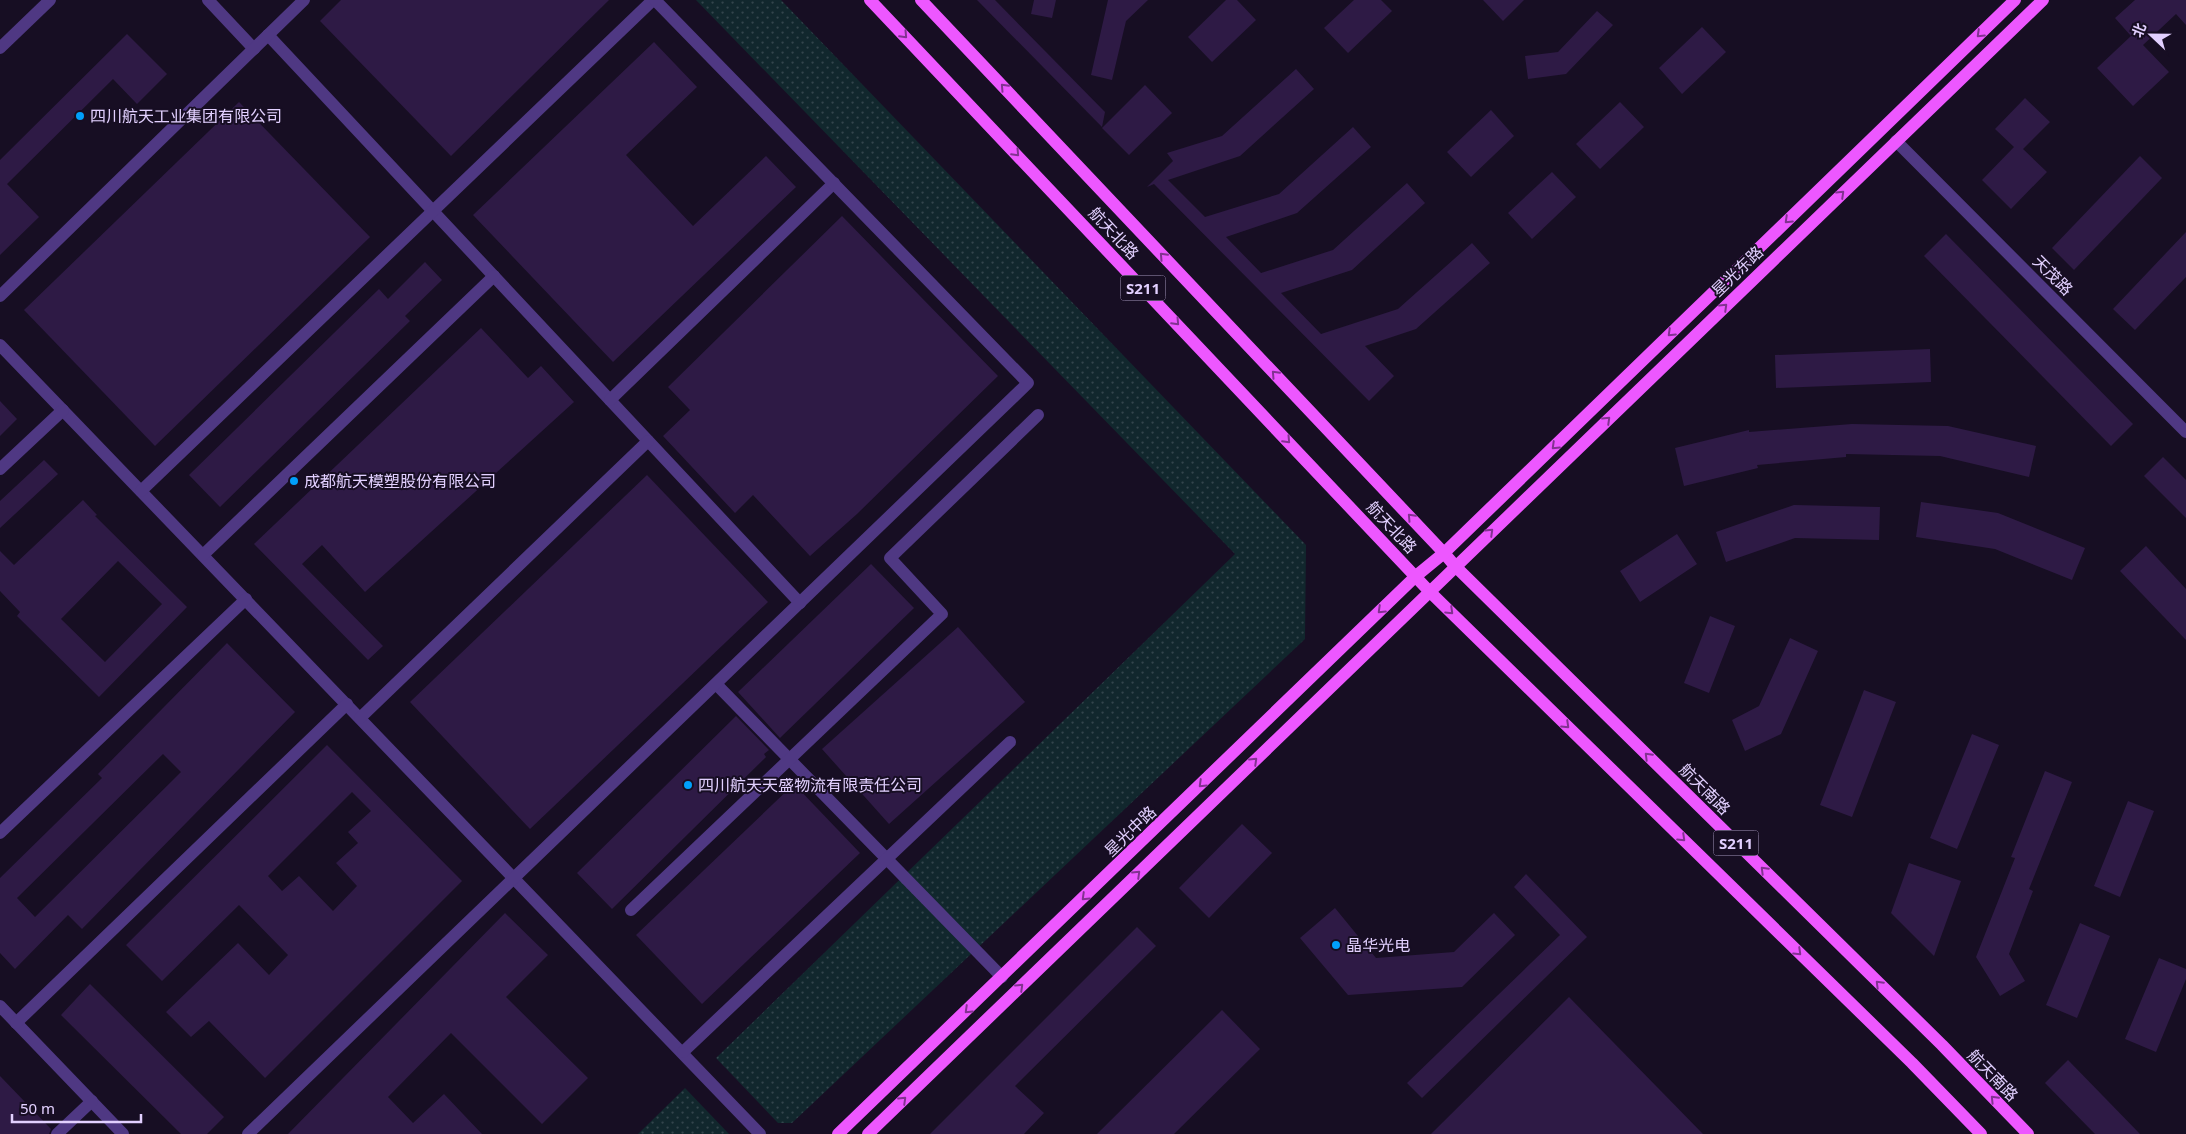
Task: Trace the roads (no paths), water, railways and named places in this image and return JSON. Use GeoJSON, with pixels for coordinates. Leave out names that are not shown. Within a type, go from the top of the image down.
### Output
{"type":"FeatureCollection","features":[{"type":"Feature","properties":{"kind":"main road","name":"航天北路"},"geometry":{"type":"LineString","coordinates":[[870,0],[1416,576]]}},
{"type":"Feature","properties":{"kind":"main road","name":"航天北路"},"geometry":{"type":"LineString","coordinates":[[921,0],[1444,553]]}},
{"type":"Feature","properties":{"kind":"main road","name":"星光东路"},"geometry":{"type":"LineString","coordinates":[[1444,553],[2015,0]]}},
{"type":"Feature","properties":{"kind":"main road","name":"星光东路"},"geometry":{"type":"LineString","coordinates":[[1455,566],[2043,0]]}},
{"type":"Feature","properties":{"kind":"main road","name":"星光中路"},"geometry":{"type":"LineString","coordinates":[[838,1134],[1416,576],[1444,553]]}},
{"type":"Feature","properties":{"kind":"main road","name":"航天南路"},"geometry":{"type":"LineString","coordinates":[[1444,553],[1455,566],[1935,1038],[2028,1134]]}},
{"type":"Feature","properties":{"kind":"main road"},"geometry":{"type":"LineString","coordinates":[[868,1134],[1455,566]]}},
{"type":"Feature","properties":{"kind":"main road","name":"S211"},"geometry":{"type":"LineString","coordinates":[[1416,576],[1429,591],[1912,1063],[1981,1134]]}},
{"type":"Feature","properties":{"kind":"street"},"geometry":{"type":"LineString","coordinates":[[0,48],[50,0]]}},
{"type":"Feature","properties":{"kind":"street"},"geometry":{"type":"LineString","coordinates":[[208,0],[254,49]]}},
{"type":"Feature","properties":{"kind":"street"},"geometry":{"type":"LineString","coordinates":[[0,296],[304,0]]}},
{"type":"Feature","properties":{"kind":"street"},"geometry":{"type":"LineString","coordinates":[[141,491],[432,210],[654,0],[1028,383],[248,1134]]}},
{"type":"Feature","properties":{"kind":"street"},"geometry":{"type":"LineString","coordinates":[[268,35],[800,603]]}},
{"type":"Feature","properties":{"kind":"street","name":"天茂路"},"geometry":{"type":"LineString","coordinates":[[1896,141],[2186,432]]}},
{"type":"Feature","properties":{"kind":"street"},"geometry":{"type":"LineString","coordinates":[[610,400],[834,183]]}},
{"type":"Feature","properties":{"kind":"street"},"geometry":{"type":"LineString","coordinates":[[203,555],[494,276]]}},
{"type":"Feature","properties":{"kind":"street"},"geometry":{"type":"LineString","coordinates":[[1,349],[63,410],[246,599],[760,1134]]}},
{"type":"Feature","properties":{"kind":"street"},"geometry":{"type":"LineString","coordinates":[[0,469],[63,410]]}},
{"type":"Feature","properties":{"kind":"street"},"geometry":{"type":"LineString","coordinates":[[631,910],[942,614],[890,558],[1038,416]]}},
{"type":"Feature","properties":{"kind":"street"},"geometry":{"type":"LineString","coordinates":[[360,718],[648,441]]}},
{"type":"Feature","properties":{"kind":"street"},"geometry":{"type":"LineString","coordinates":[[0,833],[246,599]]}},
{"type":"Feature","properties":{"kind":"street"},"geometry":{"type":"LineString","coordinates":[[716,684],[1002,977]]}},
{"type":"Feature","properties":{"kind":"street"},"geometry":{"type":"LineString","coordinates":[[16,1023],[347,704]]}},
{"type":"Feature","properties":{"kind":"street"},"geometry":{"type":"LineString","coordinates":[[683,1052],[1010,742]]}},
{"type":"Feature","properties":{"kind":"street"},"geometry":{"type":"LineString","coordinates":[[0,1006],[123,1134]]}},
{"type":"Feature","properties":{"kind":"street"},"geometry":{"type":"LineString","coordinates":[[57,1134],[92,1101]]}},
{"type":"Feature","properties":{"kind":"place","name":"四川航天工业集团有限公司"},"geometry":{"type":"Point","coordinates":[80,116]}},
{"type":"Feature","properties":{"kind":"place","name":"成都航天模塑股份有限公司"},"geometry":{"type":"Point","coordinates":[294,481]}},
{"type":"Feature","properties":{"kind":"place","name":"四川航天天盛物流有限责任公司"},"geometry":{"type":"Point","coordinates":[688,785]}},
{"type":"Feature","properties":{"kind":"place","name":"晶华光电"},"geometry":{"type":"Point","coordinates":[1336,945]}}]}
